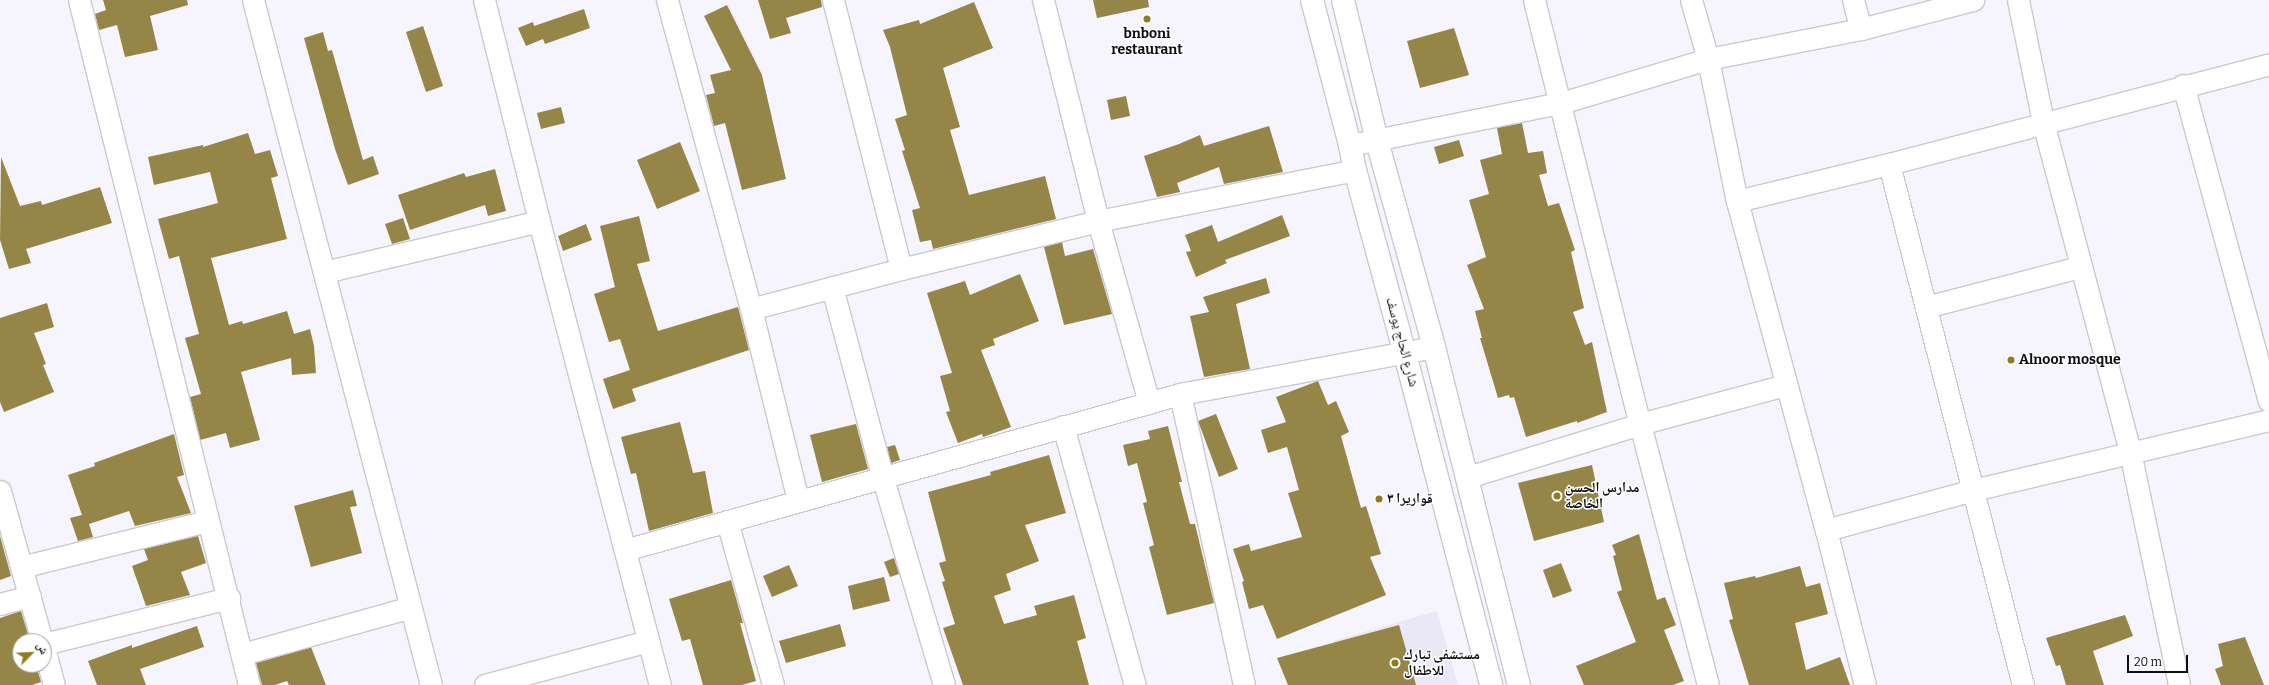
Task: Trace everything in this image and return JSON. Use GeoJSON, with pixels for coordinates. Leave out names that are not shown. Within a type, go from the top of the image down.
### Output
{"type":"FeatureCollection","features":[{"type":"Feature","properties":{"kind":"main road","name":"شارع الحاج يوسف"},"geometry":{"type":"LineString","coordinates":[[1312,0],[1350,145],[1355,170],[1405,354],[1485,683]]}},
{"type":"Feature","properties":{"kind":"main road","name":"شارع الحاج يوسف"},"geometry":{"type":"LineString","coordinates":[[1343,0],[1377,141],[1468,477],[1517,678]]}},
{"type":"Feature","properties":{"kind":"main road"},"geometry":{"type":"LineString","coordinates":[[1485,683],[1517,678]]}},
{"type":"Feature","properties":{"kind":"street"},"geometry":{"type":"LineString","coordinates":[[79,0],[207,521],[229,598],[249,685]]}},
{"type":"Feature","properties":{"kind":"street"},"geometry":{"type":"LineString","coordinates":[[254,0],[432,685]]}},
{"type":"Feature","properties":{"kind":"street"},"geometry":{"type":"LineString","coordinates":[[484,0],[539,221],[660,685]]}},
{"type":"Feature","properties":{"kind":"street"},"geometry":{"type":"LineString","coordinates":[[667,0],[751,309],[798,501]]}},
{"type":"Feature","properties":{"kind":"street"},"geometry":{"type":"LineString","coordinates":[[833,0],[901,269]]}},
{"type":"Feature","properties":{"kind":"street"},"geometry":{"type":"LineString","coordinates":[[1043,0],[1098,221],[1149,403]]}},
{"type":"Feature","properties":{"kind":"street"},"geometry":{"type":"LineString","coordinates":[[1534,0],[1561,103],[1640,424],[1708,685]]}},
{"type":"Feature","properties":{"kind":"street"},"geometry":{"type":"LineString","coordinates":[[1691,0],[1708,59],[1738,201],[1826,530],[1865,685]]}},
{"type":"Feature","properties":{"kind":"street"},"geometry":{"type":"LineString","coordinates":[[1853,0],[1861,28]]}},
{"type":"Feature","properties":{"kind":"street"},"geometry":{"type":"LineString","coordinates":[[1350,145],[1377,141],[1561,103],[1708,59],[1861,28],[1972,0]]}},
{"type":"Feature","properties":{"kind":"street"},"geometry":{"type":"LineString","coordinates":[[2018,0],[2043,122],[2130,452],[2179,685]]}},
{"type":"Feature","properties":{"kind":"street"},"geometry":{"type":"LineString","coordinates":[[1738,201],[1889,164],[2183,85],[2269,64]]}},
{"type":"Feature","properties":{"kind":"street"},"geometry":{"type":"LineString","coordinates":[[2183,85],[2269,401]]}},
{"type":"Feature","properties":{"kind":"street"},"geometry":{"type":"LineString","coordinates":[[1889,164],[2023,685]]}},
{"type":"Feature","properties":{"kind":"street"},"geometry":{"type":"LineString","coordinates":[[751,309],[901,269],[1098,221],[1355,170]]}},
{"type":"Feature","properties":{"kind":"street"},"geometry":{"type":"LineString","coordinates":[[324,272],[539,221]]}},
{"type":"Feature","properties":{"kind":"street"},"geometry":{"type":"LineString","coordinates":[[1926,307],[2080,267]]}},
{"type":"Feature","properties":{"kind":"street"},"geometry":{"type":"LineString","coordinates":[[832,287],[884,478],[944,685]]}},
{"type":"Feature","properties":{"kind":"street"},"geometry":{"type":"LineString","coordinates":[[625,550],[1180,394],[1405,354],[1434,347]]}},
{"type":"Feature","properties":{"kind":"street"},"geometry":{"type":"LineString","coordinates":[[1468,477],[1640,424],[1786,385]]}},
{"type":"Feature","properties":{"kind":"street"},"geometry":{"type":"LineString","coordinates":[[1180,394],[1244,685]]}},
{"type":"Feature","properties":{"kind":"street"},"geometry":{"type":"LineString","coordinates":[[1826,530],[1973,490],[2269,420]]}},
{"type":"Feature","properties":{"kind":"street"},"geometry":{"type":"LineString","coordinates":[[1063,426],[1135,685]]}},
{"type":"Feature","properties":{"kind":"street"},"geometry":{"type":"LineString","coordinates":[[0,492],[40,633]]}},
{"type":"Feature","properties":{"kind":"street"},"geometry":{"type":"LineString","coordinates":[[21,567],[207,521]]}},
{"type":"Feature","properties":{"kind":"street"},"geometry":{"type":"LineString","coordinates":[[727,521],[773,685]]}},
{"type":"Feature","properties":{"kind":"street"},"geometry":{"type":"LineString","coordinates":[[0,604],[30,596]]}},
{"type":"Feature","properties":{"kind":"street"},"geometry":{"type":"LineString","coordinates":[[52,642],[229,598]]}},
{"type":"Feature","properties":{"kind":"street"},"geometry":{"type":"LineString","coordinates":[[242,654],[411,608]]}},
{"type":"Feature","properties":{"kind":"street"},"geometry":{"type":"LineString","coordinates":[[485,685],[648,641]]}},
{"type":"Feature","properties":{"kind":"street"},"geometry":{"type":"LineString","coordinates":[[51,673],[54,685]]}},
{"type":"Feature","properties":{"kind":"shaded area","name":"مستشفى تبارك للاطفال"},"geometry":{"type":"Polygon","coordinates":[[[1437,611],[1458,685],[1345,685],[1333,641],[1437,611]]]}},
{"type":"Feature","properties":{"kind":"building"},"geometry":{"type":"Polygon","coordinates":[[[103,0],[187,0],[188,5],[150,16],[158,50],[125,57],[117,25],[99,30],[95,14],[106,10],[103,0]]]}},
{"type":"Feature","properties":{"kind":"building"},"geometry":{"type":"Polygon","coordinates":[[[758,0],[821,0],[822,7],[786,18],[791,33],[770,39],[758,0]]]}},
{"type":"Feature","properties":{"kind":"building"},"geometry":{"type":"Polygon","coordinates":[[[1093,0],[1148,0],[1149,7],[1097,18],[1093,0]]]}},
{"type":"Feature","properties":{"kind":"building"},"geometry":{"type":"Polygon","coordinates":[[[974,2],[993,48],[943,68],[960,127],[950,130],[969,195],[1045,176],[1056,219],[933,249],[931,240],[920,242],[912,210],[920,208],[902,151],[905,150],[895,119],[907,115],[890,47],[883,30],[919,20],[920,24],[974,2]]]}},
{"type":"Feature","properties":{"kind":"building"},"geometry":{"type":"Polygon","coordinates":[[[727,5],[762,75],[786,179],[742,190],[725,123],[714,126],[706,95],[715,93],[710,75],[731,70],[704,16],[727,5]]]}},
{"type":"Feature","properties":{"kind":"building"},"geometry":{"type":"Polygon","coordinates":[[[584,9],[590,28],[545,44],[543,39],[526,46],[518,28],[533,22],[534,26],[584,9]]]}},
{"type":"Feature","properties":{"kind":"building"},"geometry":{"type":"Polygon","coordinates":[[[423,26],[443,86],[426,92],[406,32],[423,26]]]}},
{"type":"Feature","properties":{"kind":"building"},"geometry":{"type":"Polygon","coordinates":[[[1454,28],[1469,75],[1420,88],[1407,41],[1454,28]]]}},
{"type":"Feature","properties":{"kind":"building"},"geometry":{"type":"Polygon","coordinates":[[[323,32],[328,51],[332,50],[363,160],[373,156],[379,174],[348,185],[335,149],[304,38],[323,32]]]}},
{"type":"Feature","properties":{"kind":"building"},"geometry":{"type":"Polygon","coordinates":[[[1126,96],[1130,116],[1111,120],[1107,100],[1126,96]]]}},
{"type":"Feature","properties":{"kind":"building"},"geometry":{"type":"Polygon","coordinates":[[[561,107],[565,123],[541,129],[537,113],[561,107]]]}},
{"type":"Feature","properties":{"kind":"building"},"geometry":{"type":"Polygon","coordinates":[[[1522,123],[1528,153],[1543,151],[1547,173],[1539,175],[1548,206],[1559,203],[1575,250],[1571,252],[1584,308],[1573,312],[1585,345],[1592,342],[1607,412],[1577,423],[1577,421],[1526,437],[1514,397],[1510,398],[1509,395],[1498,398],[1480,338],[1482,338],[1475,311],[1484,309],[1467,265],[1486,257],[1469,200],[1489,194],[1480,160],[1502,154],[1497,128],[1522,123]]]}},
{"type":"Feature","properties":{"kind":"building"},"geometry":{"type":"Polygon","coordinates":[[[1269,126],[1283,172],[1224,184],[1219,167],[1177,183],[1180,192],[1157,197],[1144,156],[1200,135],[1204,146],[1269,126]]]}},
{"type":"Feature","properties":{"kind":"building"},"geometry":{"type":"Polygon","coordinates":[[[248,133],[255,154],[270,150],[278,176],[271,178],[287,239],[211,258],[229,325],[242,321],[243,324],[287,311],[294,334],[310,329],[314,346],[316,373],[292,375],[291,358],[241,372],[260,440],[230,448],[226,433],[200,440],[190,397],[201,394],[185,338],[199,334],[179,256],[169,259],[158,219],[218,203],[210,172],[154,185],[148,157],[203,145],[203,147],[248,133]]]}},
{"type":"Feature","properties":{"kind":"building"},"geometry":{"type":"Polygon","coordinates":[[[1459,140],[1464,156],[1439,164],[1434,147],[1459,140]]]}},
{"type":"Feature","properties":{"kind":"building"},"geometry":{"type":"Polygon","coordinates":[[[680,142],[700,191],[657,209],[637,160],[680,142]]]}},
{"type":"Feature","properties":{"kind":"building"},"geometry":{"type":"Polygon","coordinates":[[[1,157],[20,206],[41,201],[42,205],[100,187],[112,223],[26,249],[31,263],[9,269],[0,240],[1,157]]]}},
{"type":"Feature","properties":{"kind":"building"},"geometry":{"type":"Polygon","coordinates":[[[495,169],[506,211],[488,216],[485,205],[410,230],[398,195],[464,173],[466,177],[495,169]]]}},
{"type":"Feature","properties":{"kind":"building"},"geometry":{"type":"Polygon","coordinates":[[[1282,215],[1290,236],[1225,260],[1227,263],[1196,277],[1186,252],[1191,251],[1185,235],[1212,225],[1218,242],[1282,215]]]}},
{"type":"Feature","properties":{"kind":"building"},"geometry":{"type":"Polygon","coordinates":[[[639,216],[650,261],[637,264],[658,331],[738,307],[749,350],[632,389],[636,401],[613,409],[603,379],[630,370],[620,339],[609,342],[594,294],[615,287],[600,226],[639,216]]]}},
{"type":"Feature","properties":{"kind":"building"},"geometry":{"type":"Polygon","coordinates":[[[403,218],[410,239],[392,244],[385,224],[403,218]]]}},
{"type":"Feature","properties":{"kind":"building"},"geometry":{"type":"Polygon","coordinates":[[[586,224],[592,240],[563,251],[558,236],[586,224]]]}},
{"type":"Feature","properties":{"kind":"building"},"geometry":{"type":"Polygon","coordinates":[[[1062,242],[1065,256],[1093,249],[1112,314],[1064,325],[1044,247],[1062,242]]]}},
{"type":"Feature","properties":{"kind":"building"},"geometry":{"type":"Polygon","coordinates":[[[1020,274],[1039,321],[993,339],[995,345],[981,350],[1011,427],[983,437],[982,434],[958,443],[946,412],[950,411],[940,376],[952,373],[927,293],[965,281],[970,295],[1020,274]]]}},
{"type":"Feature","properties":{"kind":"building"},"geometry":{"type":"Polygon","coordinates":[[[1266,278],[1270,293],[1236,304],[1250,369],[1204,377],[1190,316],[1209,312],[1203,297],[1266,278]]]}},
{"type":"Feature","properties":{"kind":"building"},"geometry":{"type":"Polygon","coordinates":[[[47,303],[54,327],[34,333],[46,364],[43,365],[54,392],[4,412],[0,402],[0,318],[47,303]]]}},
{"type":"Feature","properties":{"kind":"building"},"geometry":{"type":"Polygon","coordinates":[[[1318,381],[1328,405],[1336,401],[1349,432],[1341,436],[1361,508],[1366,506],[1381,554],[1370,557],[1386,595],[1277,639],[1263,605],[1249,609],[1242,582],[1244,581],[1233,549],[1249,544],[1251,551],[1302,537],[1288,493],[1299,490],[1287,447],[1268,453],[1261,430],[1286,422],[1276,397],[1318,381]]]}},
{"type":"Feature","properties":{"kind":"building"},"geometry":{"type":"Polygon","coordinates":[[[1216,414],[1238,469],[1219,477],[1198,421],[1216,414]]]}},
{"type":"Feature","properties":{"kind":"building"},"geometry":{"type":"Polygon","coordinates":[[[680,422],[693,473],[705,471],[713,513],[649,531],[636,473],[631,474],[621,437],[680,422]]]}},
{"type":"Feature","properties":{"kind":"building"},"geometry":{"type":"Polygon","coordinates":[[[856,424],[868,469],[822,482],[810,435],[856,424]]]}},
{"type":"Feature","properties":{"kind":"building"},"geometry":{"type":"Polygon","coordinates":[[[1168,426],[1182,482],[1179,482],[1190,524],[1195,524],[1214,603],[1167,615],[1149,547],[1154,545],[1143,503],[1147,502],[1137,463],[1128,466],[1123,445],[1150,439],[1148,431],[1168,426]]]}},
{"type":"Feature","properties":{"kind":"building"},"geometry":{"type":"Polygon","coordinates":[[[174,434],[184,475],[177,477],[191,513],[135,526],[129,511],[89,524],[93,537],[78,541],[70,518],[82,515],[68,475],[95,466],[94,463],[174,434]]]}},
{"type":"Feature","properties":{"kind":"building"},"geometry":{"type":"Polygon","coordinates":[[[895,445],[900,460],[891,463],[887,447],[895,445]]]}},
{"type":"Feature","properties":{"kind":"building"},"geometry":{"type":"Polygon","coordinates":[[[1049,455],[1066,513],[1025,525],[1039,561],[1006,574],[1011,590],[994,596],[1004,624],[1037,615],[1034,606],[1074,595],[1086,638],[1077,641],[1089,685],[963,685],[943,628],[955,624],[942,582],[945,581],[939,563],[946,561],[928,492],[991,475],[990,472],[1049,455]]]}},
{"type":"Feature","properties":{"kind":"building"},"geometry":{"type":"Polygon","coordinates":[[[1592,465],[1604,522],[1534,541],[1518,483],[1592,465]]]}},
{"type":"Feature","properties":{"kind":"building"},"geometry":{"type":"Polygon","coordinates":[[[353,490],[357,506],[350,507],[362,553],[311,567],[294,506],[353,490]]]}},
{"type":"Feature","properties":{"kind":"building"},"geometry":{"type":"Polygon","coordinates":[[[1639,534],[1657,600],[1665,597],[1676,625],[1664,630],[1684,681],[1673,685],[1584,685],[1576,666],[1636,642],[1617,592],[1622,590],[1613,556],[1616,555],[1612,545],[1639,534]]]}},
{"type":"Feature","properties":{"kind":"building"},"geometry":{"type":"Polygon","coordinates":[[[0,536],[11,576],[0,580],[0,536]]]}},
{"type":"Feature","properties":{"kind":"building"},"geometry":{"type":"Polygon","coordinates":[[[198,536],[206,563],[181,572],[190,595],[146,606],[132,566],[148,560],[144,549],[198,536]]]}},
{"type":"Feature","properties":{"kind":"building"},"geometry":{"type":"Polygon","coordinates":[[[894,558],[899,574],[890,577],[884,562],[894,558]]]}},
{"type":"Feature","properties":{"kind":"building"},"geometry":{"type":"Polygon","coordinates":[[[1561,563],[1572,591],[1553,598],[1543,570],[1561,563]]]}},
{"type":"Feature","properties":{"kind":"building"},"geometry":{"type":"Polygon","coordinates":[[[789,565],[798,586],[772,597],[763,576],[789,565]]]}},
{"type":"Feature","properties":{"kind":"building"},"geometry":{"type":"Polygon","coordinates":[[[1800,566],[1806,587],[1820,583],[1828,614],[1795,623],[1806,670],[1840,657],[1850,685],[1749,685],[1729,620],[1733,619],[1724,583],[1755,576],[1756,578],[1800,566]]]}},
{"type":"Feature","properties":{"kind":"building"},"geometry":{"type":"Polygon","coordinates":[[[884,577],[890,601],[853,610],[848,586],[884,577]]]}},
{"type":"Feature","properties":{"kind":"building"},"geometry":{"type":"Polygon","coordinates":[[[731,580],[743,623],[740,623],[756,681],[742,685],[703,685],[690,639],[682,641],[669,599],[731,580]]]}},
{"type":"Feature","properties":{"kind":"building"},"geometry":{"type":"Polygon","coordinates":[[[21,611],[28,633],[12,633],[12,673],[38,673],[41,682],[32,685],[0,685],[0,618],[21,611]]]}},
{"type":"Feature","properties":{"kind":"building"},"geometry":{"type":"Polygon","coordinates":[[[2125,615],[2133,636],[2093,651],[2104,685],[2066,685],[2060,665],[2056,666],[2046,638],[2125,615]]]}},
{"type":"Feature","properties":{"kind":"building"},"geometry":{"type":"Polygon","coordinates":[[[840,624],[846,646],[786,663],[779,641],[840,624]]]}},
{"type":"Feature","properties":{"kind":"building"},"geometry":{"type":"Polygon","coordinates":[[[1399,625],[1416,685],[1288,685],[1277,658],[1399,625]]]}},
{"type":"Feature","properties":{"kind":"building"},"geometry":{"type":"Polygon","coordinates":[[[197,626],[204,647],[140,669],[146,685],[97,685],[88,661],[132,645],[132,648],[197,626]]]}},
{"type":"Feature","properties":{"kind":"building"},"geometry":{"type":"Polygon","coordinates":[[[2245,637],[2264,685],[2221,685],[2215,669],[2223,666],[2218,644],[2245,637]]]}},
{"type":"Feature","properties":{"kind":"building"},"geometry":{"type":"Polygon","coordinates":[[[311,647],[326,685],[289,685],[287,681],[275,685],[262,685],[256,663],[311,647]]]}},
{"type":"Feature","properties":{"kind":"place","name":"bnboni restaurant"},"geometry":{"type":"Point","coordinates":[1147,19]}},
{"type":"Feature","properties":{"kind":"place","name":"Alnoor mosque"},"geometry":{"type":"Point","coordinates":[2011,360]}},
{"type":"Feature","properties":{"kind":"place","name":"مدارس الحسن الخاصة"},"geometry":{"type":"Point","coordinates":[1557,496]}},
{"type":"Feature","properties":{"kind":"place","name":"قواريرا ٣"},"geometry":{"type":"Point","coordinates":[1379,499]}},
{"type":"Feature","properties":{"kind":"place","name":"مستشفى تبارك للاطفال"},"geometry":{"type":"Point","coordinates":[1395,663]}}]}
